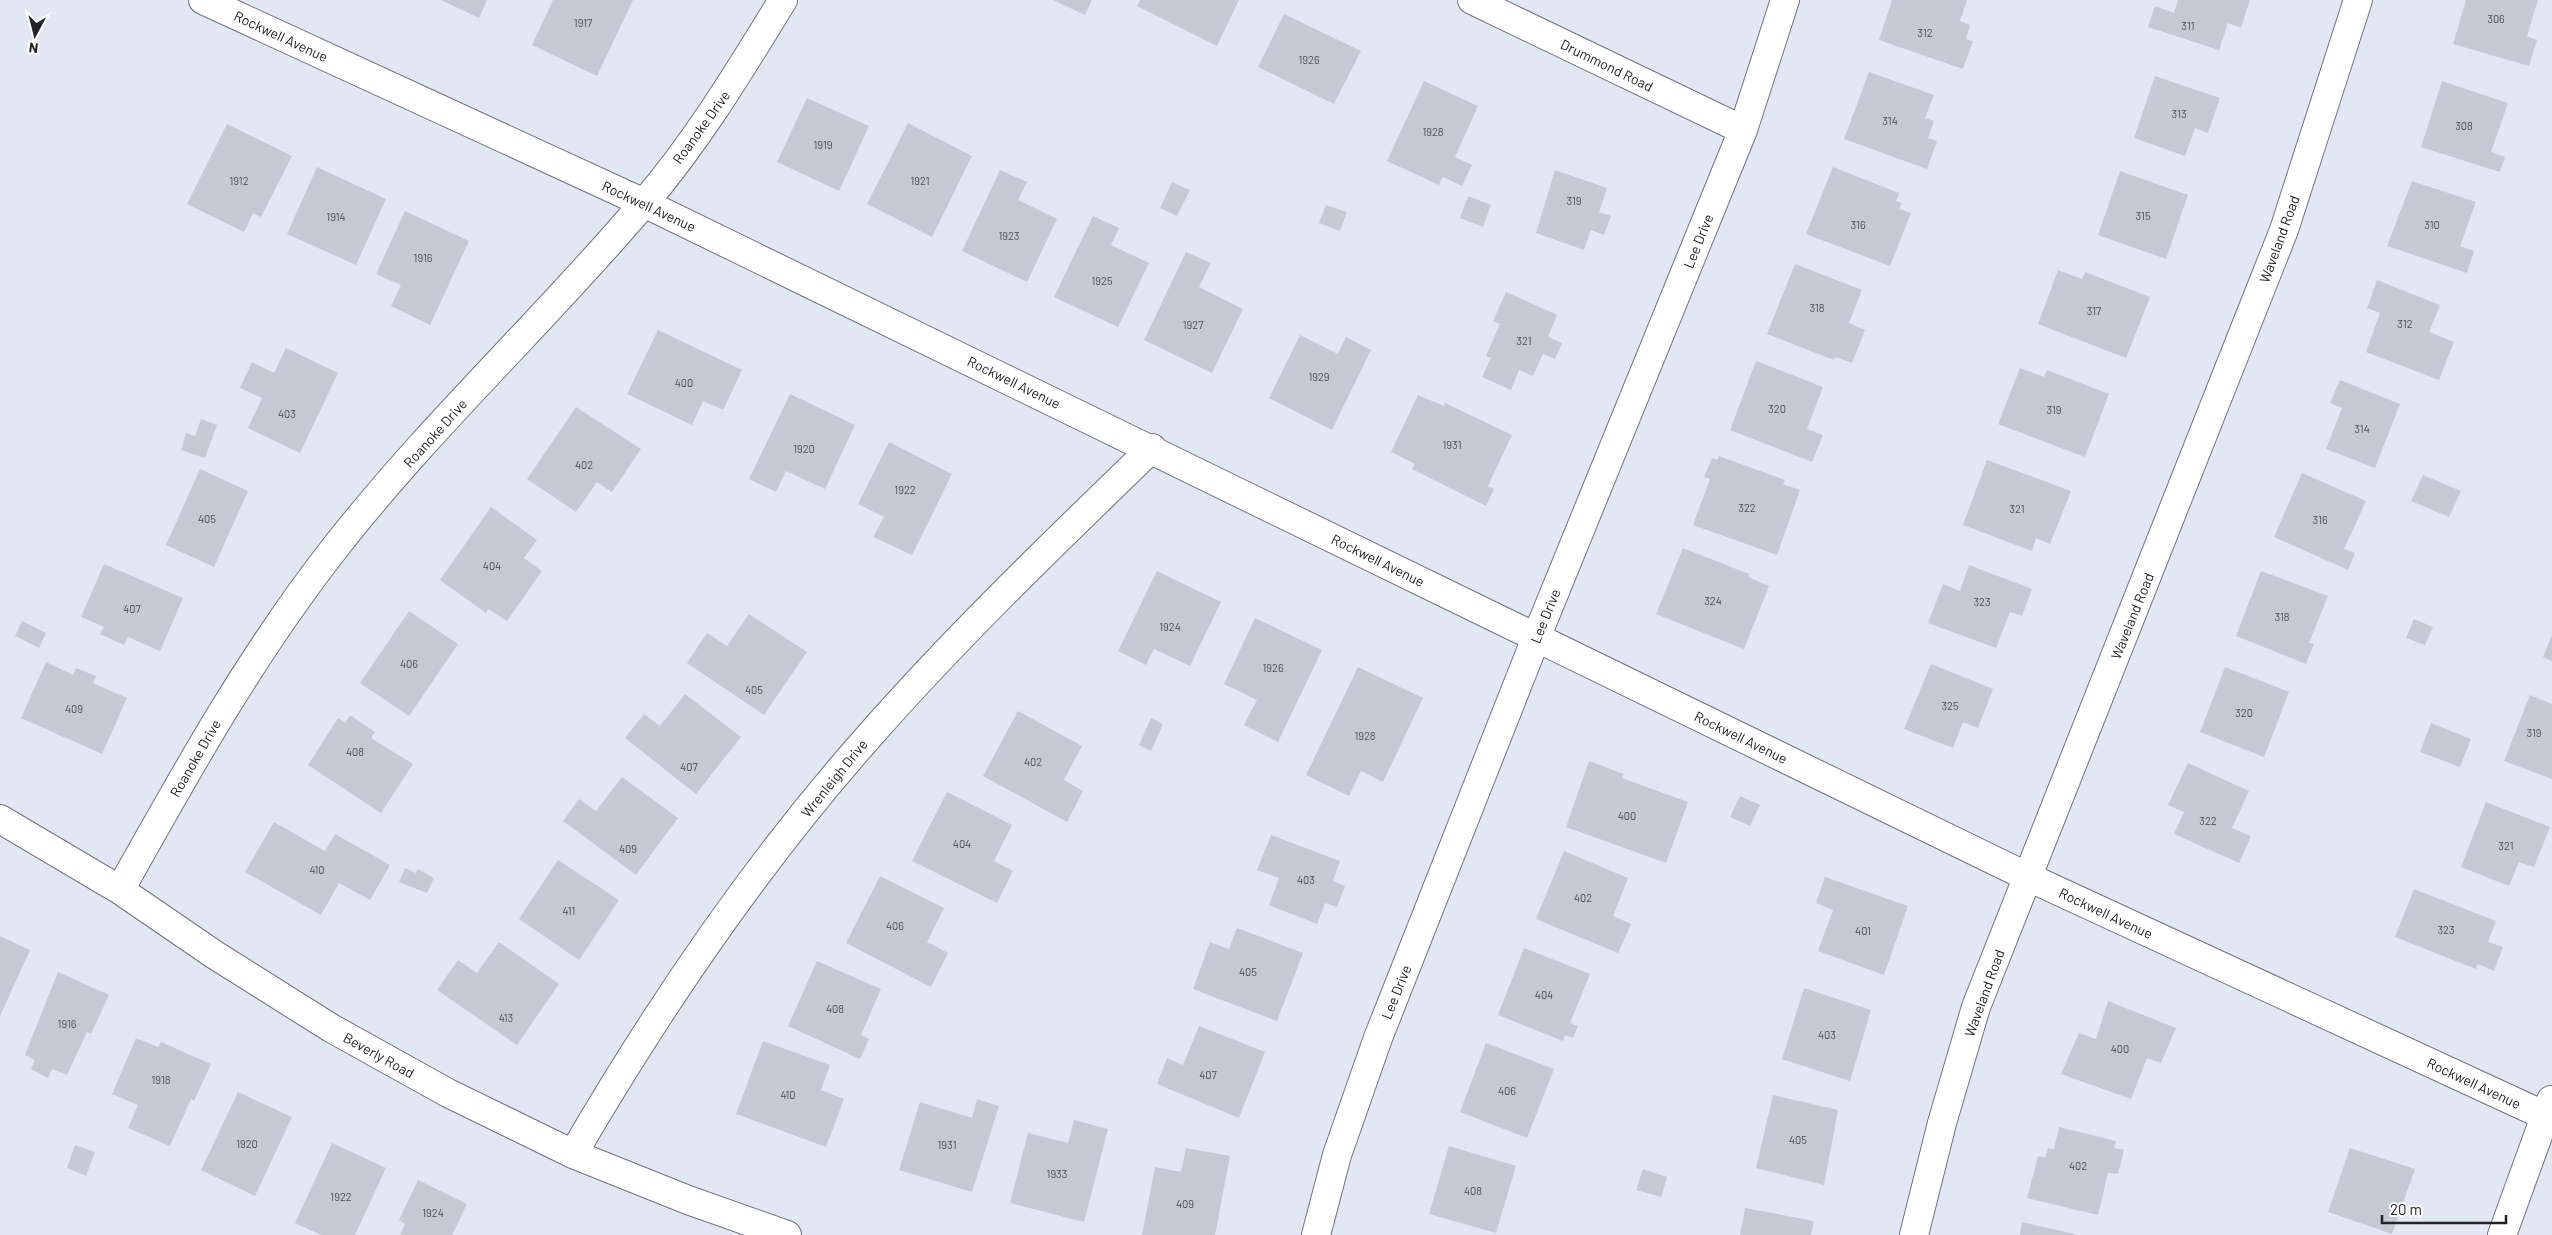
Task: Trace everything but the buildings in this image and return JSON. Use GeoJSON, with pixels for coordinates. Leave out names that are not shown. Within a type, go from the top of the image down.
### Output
{"type":"FeatureCollection","features":[{"type":"Feature","properties":{"kind":"street","name":"Rockwell Avenue"},"geometry":{"type":"LineString","coordinates":[[203,0],[644,203],[1152,448],[1536,638],[2028,877],[2550,1111]]}},
{"type":"Feature","properties":{"kind":"street","name":"Roanoke Drive"},"geometry":{"type":"LineString","coordinates":[[120,890],[216,719],[275,629],[335,548],[399,472],[644,203],[708,122],[783,0]]}},
{"type":"Feature","properties":{"kind":"street","name":"Drummond Road"},"geometry":{"type":"LineString","coordinates":[[1472,0],[1743,130]]}},
{"type":"Feature","properties":{"kind":"street","name":"Lee Drive"},"geometry":{"type":"LineString","coordinates":[[1316,1235],[1338,1155],[1378,1038],[1536,638],[1743,130],[1785,0]]}},
{"type":"Feature","properties":{"kind":"street","name":"Waveland Road"},"geometry":{"type":"LineString","coordinates":[[1914,1235],[1942,1123],[1976,1007],[2284,230],[2358,0]]}},
{"type":"Feature","properties":{"kind":"street","name":"Wrenleigh Drive"},"geometry":{"type":"LineString","coordinates":[[573,1154],[627,1061],[776,850],[870,735],[983,612],[1152,448]]}},
{"type":"Feature","properties":{"kind":"street","name":"Beverly Road"},"geometry":{"type":"LineString","coordinates":[[0,820],[120,890],[216,955],[331,1028],[448,1093],[573,1154],[688,1200],[787,1235]]}},
{"type":"Feature","properties":{"kind":"street"},"geometry":{"type":"LineString","coordinates":[[2502,1235],[2550,1111]]}}]}
